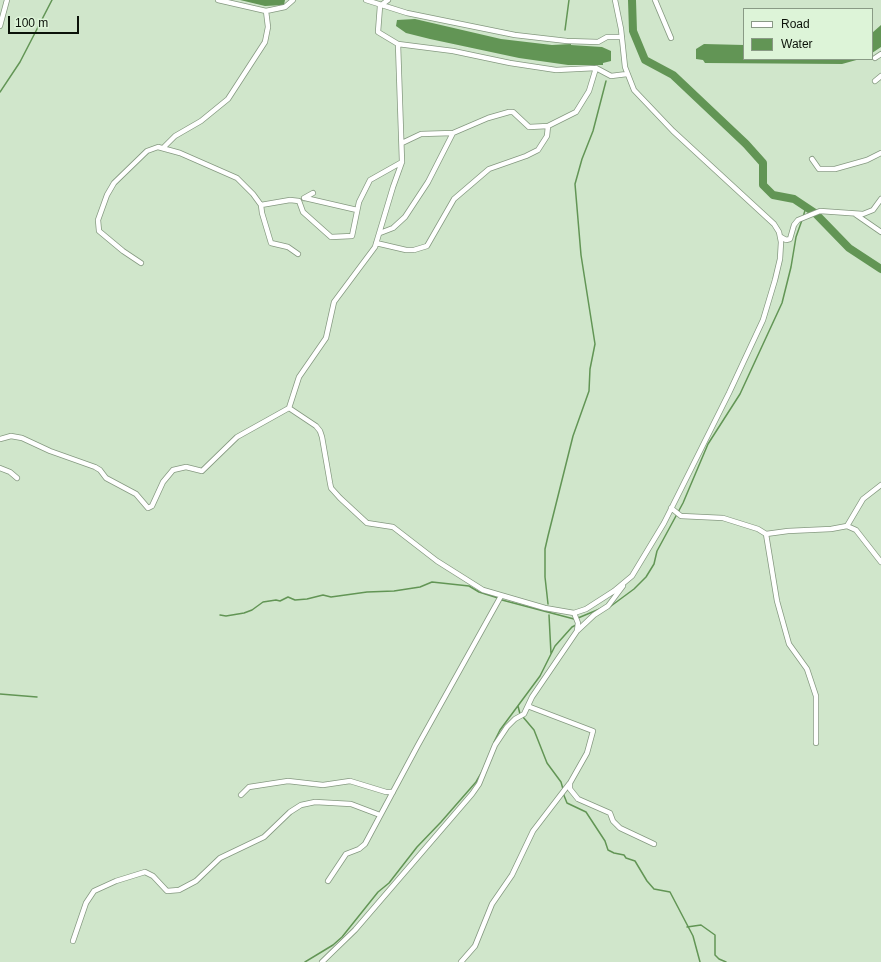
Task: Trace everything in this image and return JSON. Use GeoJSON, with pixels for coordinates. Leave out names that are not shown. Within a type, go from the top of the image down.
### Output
{"type":"FeatureCollection","features":[{"type":"Feature","properties":{"kind":"street"},"geometry":{"type":"LineString","coordinates":[[0,26],[7,0]]}},
{"type":"Feature","properties":{"kind":"street"},"geometry":{"type":"LineString","coordinates":[[218,0],[266,11],[285,7],[293,0]]}},
{"type":"Feature","properties":{"kind":"street"},"geometry":{"type":"LineString","coordinates":[[366,0],[380,6],[407,13],[515,35],[567,41],[598,42],[607,37],[622,37]]}},
{"type":"Feature","properties":{"kind":"street"},"geometry":{"type":"LineString","coordinates":[[388,0],[380,6],[378,32],[398,44],[453,51],[510,63],[556,70],[596,68],[611,76],[627,74]]}},
{"type":"Feature","properties":{"kind":"street"},"geometry":{"type":"LineString","coordinates":[[322,962],[355,930],[472,794],[479,784],[495,745],[511,722],[524,714],[577,631],[594,615],[608,606],[642,560],[671,508],[729,393],[762,320],[771,294],[780,259],[781,237],[774,224],[645,104],[634,90],[627,74],[622,37],[614,0]]}},
{"type":"Feature","properties":{"kind":"street"},"geometry":{"type":"LineString","coordinates":[[655,0],[671,38]]}},
{"type":"Feature","properties":{"kind":"street"},"geometry":{"type":"LineString","coordinates":[[164,148],[175,136],[202,121],[228,99],[266,42],[268,27],[266,11]]}},
{"type":"Feature","properties":{"kind":"street"},"geometry":{"type":"LineString","coordinates":[[0,439],[11,436],[22,438],[50,451],[100,470],[106,478],[136,494],[148,508],[152,506],[163,482],[173,470],[189,467],[202,471],[237,437],[289,408],[299,377],[326,338],[334,302],[376,244],[402,162],[399,109],[398,44]]}},
{"type":"Feature","properties":{"kind":"street"},"geometry":{"type":"LineString","coordinates":[[876,58],[881,54]]}},
{"type":"Feature","properties":{"kind":"street"},"geometry":{"type":"LineString","coordinates":[[402,143],[421,134],[453,133],[488,118],[509,112],[513,112],[529,127],[548,126],[576,112],[590,91],[596,68]]}},
{"type":"Feature","properties":{"kind":"street"},"geometry":{"type":"LineString","coordinates":[[875,81],[881,76]]}},
{"type":"Feature","properties":{"kind":"street"},"geometry":{"type":"LineString","coordinates":[[376,244],[406,250],[414,250],[427,246],[454,199],[489,169],[526,156],[538,150],[546,136],[548,126]]}},
{"type":"Feature","properties":{"kind":"street"},"geometry":{"type":"LineString","coordinates":[[380,233],[393,228],[405,217],[428,182],[453,133]]}},
{"type":"Feature","properties":{"kind":"street"},"geometry":{"type":"LineString","coordinates":[[141,263],[123,251],[99,231],[98,220],[106,195],[114,183],[150,149],[158,146],[233,175],[254,194],[261,205],[271,243],[288,247],[298,254]]}},
{"type":"Feature","properties":{"kind":"street"},"geometry":{"type":"LineString","coordinates":[[812,159],[819,169],[835,169],[867,160],[881,153]]}},
{"type":"Feature","properties":{"kind":"street"},"geometry":{"type":"LineString","coordinates":[[299,201],[303,212],[332,237],[352,236],[357,210],[370,180],[402,162]]}},
{"type":"Feature","properties":{"kind":"street"},"geometry":{"type":"LineString","coordinates":[[261,205],[290,200],[299,201],[314,193]]}},
{"type":"Feature","properties":{"kind":"street"},"geometry":{"type":"LineString","coordinates":[[305,198],[357,210]]}},
{"type":"Feature","properties":{"kind":"street"},"geometry":{"type":"LineString","coordinates":[[781,237],[786,240],[790,239],[794,225],[798,220],[820,211],[855,214],[869,213],[881,199]]}},
{"type":"Feature","properties":{"kind":"street"},"geometry":{"type":"LineString","coordinates":[[855,214],[881,232]]}},
{"type":"Feature","properties":{"kind":"street"},"geometry":{"type":"LineString","coordinates":[[289,408],[316,426],[320,431],[331,488],[367,523],[393,527],[423,552],[483,590],[545,608],[574,613],[593,605],[625,583]]}},
{"type":"Feature","properties":{"kind":"street"},"geometry":{"type":"LineString","coordinates":[[0,468],[10,472],[17,478]]}},
{"type":"Feature","properties":{"kind":"street"},"geometry":{"type":"LineString","coordinates":[[847,526],[863,499],[881,485]]}},
{"type":"Feature","properties":{"kind":"street"},"geometry":{"type":"LineString","coordinates":[[671,508],[681,516],[723,518],[758,529],[766,534],[788,531],[831,529],[847,526],[856,530],[881,562]]}},
{"type":"Feature","properties":{"kind":"street"},"geometry":{"type":"LineString","coordinates":[[766,534],[773,581],[788,640],[792,650],[807,668],[816,696],[816,743]]}},
{"type":"Feature","properties":{"kind":"street"},"geometry":{"type":"LineString","coordinates":[[328,881],[346,854],[359,850],[365,844],[502,596]]}},
{"type":"Feature","properties":{"kind":"street"},"geometry":{"type":"LineString","coordinates":[[574,613],[578,623],[577,631]]}},
{"type":"Feature","properties":{"kind":"street"},"geometry":{"type":"LineString","coordinates":[[461,962],[475,946],[492,904],[512,875],[536,827],[570,783],[587,752],[593,731],[530,707],[529,705]]}},
{"type":"Feature","properties":{"kind":"street"},"geometry":{"type":"LineString","coordinates":[[241,795],[246,789],[253,786],[288,781],[323,785],[350,781],[386,792],[393,792]]}},
{"type":"Feature","properties":{"kind":"street"},"geometry":{"type":"LineString","coordinates":[[570,783],[570,789],[578,799],[606,810],[610,813],[613,822],[620,828],[654,844]]}},
{"type":"Feature","properties":{"kind":"street"},"geometry":{"type":"LineString","coordinates":[[73,941],[86,903],[94,892],[116,881],[145,872],[154,876],[167,892],[179,890],[196,881],[220,858],[264,837],[290,812],[301,805],[315,802],[351,804],[380,815]]}},
{"type":"Feature","properties":{"kind":"water"},"geometry":{"type":"Polygon","coordinates":[[[240,0],[285,0],[284,5],[265,6],[240,0]]]}},
{"type":"Feature","properties":{"kind":"water"},"geometry":{"type":"Polygon","coordinates":[[[415,19],[501,39],[552,45],[571,44],[602,47],[611,51],[611,61],[603,63],[603,65],[568,65],[519,58],[406,33],[396,26],[397,20],[415,19]]]}},
{"type":"Feature","properties":{"kind":"water"},"geometry":{"type":"Polygon","coordinates":[[[881,25],[881,47],[873,52],[873,32],[881,25]]]}},
{"type":"Feature","properties":{"kind":"water"},"geometry":{"type":"Polygon","coordinates":[[[704,44],[743,45],[743,60],[856,60],[842,64],[705,63],[703,60],[696,59],[696,49],[704,44]]]}},
{"type":"Feature","properties":{"kind":"waterway"},"geometry":{"type":"LineString","coordinates":[[0,92],[20,62],[52,0]]}},
{"type":"Feature","properties":{"kind":"waterway"},"geometry":{"type":"LineString","coordinates":[[565,30],[569,0]]}},
{"type":"Feature","properties":{"kind":"waterway"},"geometry":{"type":"LineString","coordinates":[[632,0],[633,31],[645,60],[673,75],[746,144],[763,163],[763,185],[773,195],[794,199],[815,213],[849,248],[881,269]]}},
{"type":"Feature","properties":{"kind":"waterway"},"geometry":{"type":"LineString","coordinates":[[548,604],[545,577],[545,549],[573,436],[589,391],[590,369],[595,344],[581,255],[575,184],[582,159],[593,131],[606,81]]}},
{"type":"Feature","properties":{"kind":"waterway"},"geometry":{"type":"LineString","coordinates":[[803,217],[806,207]]}},
{"type":"Feature","properties":{"kind":"waterway"},"geometry":{"type":"LineString","coordinates":[[611,606],[634,589],[646,577],[654,564],[657,551],[683,503],[708,444],[740,394],[782,303],[791,267],[796,237],[802,220]]}},
{"type":"Feature","properties":{"kind":"waterway"},"geometry":{"type":"LineString","coordinates":[[220,615],[226,616],[244,613],[252,610],[263,602],[276,600],[280,601],[288,597],[295,600],[323,595],[331,597],[367,592],[394,591],[420,587],[432,582],[469,586],[479,592],[498,598]]}},
{"type":"Feature","properties":{"kind":"waterway"},"geometry":{"type":"LineString","coordinates":[[502,600],[574,619]]}},
{"type":"Feature","properties":{"kind":"waterway"},"geometry":{"type":"LineString","coordinates":[[578,618],[602,608]]}},
{"type":"Feature","properties":{"kind":"waterway"},"geometry":{"type":"LineString","coordinates":[[549,615],[551,654]]}},
{"type":"Feature","properties":{"kind":"waterway"},"geometry":{"type":"LineString","coordinates":[[494,742],[500,730],[540,676],[555,646],[572,627],[576,625]]}},
{"type":"Feature","properties":{"kind":"waterway"},"geometry":{"type":"LineString","coordinates":[[0,694],[37,697]]}},
{"type":"Feature","properties":{"kind":"waterway"},"geometry":{"type":"LineString","coordinates":[[518,706],[520,714]]}},
{"type":"Feature","properties":{"kind":"waterway"},"geometry":{"type":"LineString","coordinates":[[523,717],[534,730],[547,763],[561,782],[563,789]]}},
{"type":"Feature","properties":{"kind":"waterway"},"geometry":{"type":"LineString","coordinates":[[305,962],[333,945],[342,937],[378,892],[389,883],[417,847],[476,782],[483,770]]}},
{"type":"Feature","properties":{"kind":"waterway"},"geometry":{"type":"LineString","coordinates":[[563,793],[567,803],[586,812],[605,841],[608,850],[624,855],[626,858],[635,861],[647,881],[654,889],[670,892],[693,936],[700,962]]}},
{"type":"Feature","properties":{"kind":"waterway"},"geometry":{"type":"LineString","coordinates":[[687,927],[701,925],[715,935],[715,955],[719,959],[726,962]]}}]}
